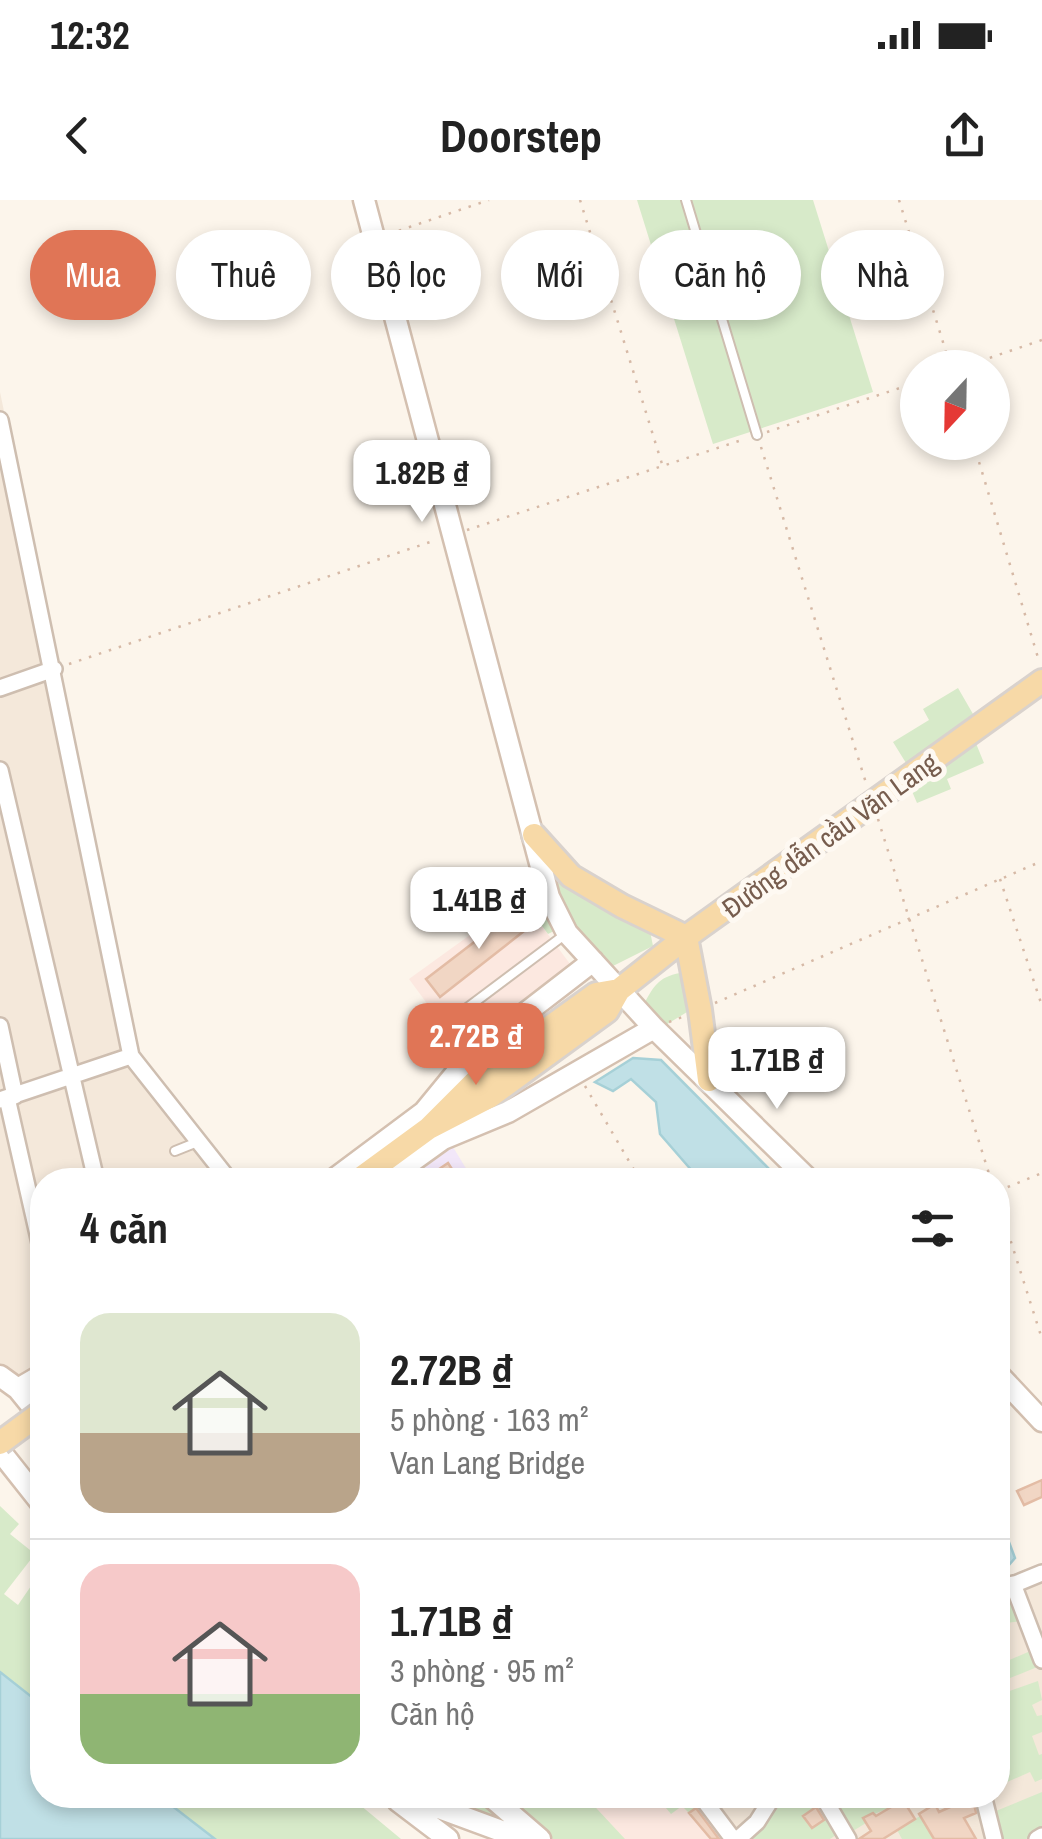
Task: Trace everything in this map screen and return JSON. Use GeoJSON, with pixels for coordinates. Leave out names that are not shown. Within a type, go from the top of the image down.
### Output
{"type":"FeatureCollection","features":[{"type":"Feature","properties":{"kind":"main road"},"geometry":{"type":"LineString","coordinates":[[364,200],[372,230]]}},
{"type":"Feature","properties":{"kind":"main road"},"geometry":{"type":"LineString","coordinates":[[395,320],[549,896],[567,933],[654,1028],[797,1168]]}},
{"type":"Feature","properties":{"kind":"main road","name":"Đường dẫn cầu Văn Lang"},"geometry":{"type":"LineString","coordinates":[[619,990],[1042,680]]}},
{"type":"Feature","properties":{"kind":"main road"},"geometry":{"type":"LineString","coordinates":[[534,835],[571,876],[686,938],[709,1080]]}},
{"type":"Feature","properties":{"kind":"main road"},"geometry":{"type":"LineString","coordinates":[[349,1168],[424,1112],[470,1056],[593,961]]}},
{"type":"Feature","properties":{"kind":"main road"},"geometry":{"type":"LineString","coordinates":[[374,1168],[429,1128],[476,1081],[546,1030],[596,994],[619,990]]}},
{"type":"Feature","properties":{"kind":"main road"},"geometry":{"type":"LineString","coordinates":[[429,1128],[496,1108],[510,1098],[614,1022],[619,990]]}},
{"type":"Feature","properties":{"kind":"main road"},"geometry":{"type":"LineString","coordinates":[[403,1168],[443,1139],[508,1112],[654,1028]]}},
{"type":"Feature","properties":{"kind":"main road"},"geometry":{"type":"LineString","coordinates":[[1010,1387],[1042,1420]]}},
{"type":"Feature","properties":{"kind":"main road"},"geometry":{"type":"LineString","coordinates":[[0,1443],[16,1390]]}},
{"type":"Feature","properties":{"kind":"main road"},"geometry":{"type":"LineString","coordinates":[[0,1451],[30,1489]]}},
{"type":"Feature","properties":{"kind":"main road"},"geometry":{"type":"LineString","coordinates":[[408,1808],[448,1839]]}},
{"type":"Feature","properties":{"kind":"main road"},"geometry":{"type":"LineString","coordinates":[[439,1808],[523,1839]]}},
{"type":"Feature","properties":{"kind":"main road"},"geometry":{"type":"LineString","coordinates":[[504,1808],[540,1839]]}},
{"type":"Feature","properties":{"kind":"street"},"geometry":{"type":"LineString","coordinates":[[0,420],[132,1056],[221,1168]]}},
{"type":"Feature","properties":{"kind":"street"},"geometry":{"type":"LineString","coordinates":[[0,688],[54,669]]}},
{"type":"Feature","properties":{"kind":"street"},"geometry":{"type":"LineString","coordinates":[[0,770],[93,1168]]}},
{"type":"Feature","properties":{"kind":"street"},"geometry":{"type":"LineString","coordinates":[[0,1026],[7,1098],[30,1199]]}},
{"type":"Feature","properties":{"kind":"street"},"geometry":{"type":"LineString","coordinates":[[7,1098],[132,1056]]}},
{"type":"Feature","properties":{"kind":"street"},"geometry":{"type":"LineString","coordinates":[[1010,1585],[1042,1573]]}},
{"type":"Feature","properties":{"kind":"street"},"geometry":{"type":"LineString","coordinates":[[1010,1597],[1042,1660]]}},
{"type":"Feature","properties":{"kind":"street"},"geometry":{"type":"LineString","coordinates":[[711,1808],[736,1839],[758,1822],[766,1808]]}},
{"type":"Feature","properties":{"kind":"street"},"geometry":{"type":"LineString","coordinates":[[830,1808],[848,1839]]}},
{"type":"Feature","properties":{"kind":"street"},"geometry":{"type":"LineString","coordinates":[[986,1808],[994,1839]]}},
{"type":"Feature","properties":{"kind":"lane"},"geometry":{"type":"LineString","coordinates":[[686,200],[757,435]]}},
{"type":"Feature","properties":{"kind":"lane"},"geometry":{"type":"LineString","coordinates":[[455,1017],[567,933]]}},
{"type":"Feature","properties":{"kind":"lane"},"geometry":{"type":"LineString","coordinates":[[176,1151],[200,1140]]}},
{"type":"Feature","properties":{"kind":"path"},"geometry":{"type":"LineString","coordinates":[[401,230],[489,200]]}},
{"type":"Feature","properties":{"kind":"path"},"geometry":{"type":"LineString","coordinates":[[580,200],[662,466]]}},
{"type":"Feature","properties":{"kind":"path"},"geometry":{"type":"LineString","coordinates":[[899,200],[945,350]]}},
{"type":"Feature","properties":{"kind":"path"},"geometry":{"type":"LineString","coordinates":[[1010,351],[1042,340]]}},
{"type":"Feature","properties":{"kind":"path"},"geometry":{"type":"LineString","coordinates":[[54,669],[900,388]]}},
{"type":"Feature","properties":{"kind":"path"},"geometry":{"type":"LineString","coordinates":[[978,460],[1042,672]]}},
{"type":"Feature","properties":{"kind":"path"},"geometry":{"type":"LineString","coordinates":[[654,1028],[1042,861]]}},
{"type":"Feature","properties":{"kind":"path"},"geometry":{"type":"LineString","coordinates":[[1000,879],[1042,1006]]}},
{"type":"Feature","properties":{"kind":"path"},"geometry":{"type":"LineString","coordinates":[[577,1072],[633,1168]]}},
{"type":"Feature","properties":{"kind":"path"},"geometry":{"type":"LineString","coordinates":[[1010,1186],[1042,1173]]}},
{"type":"Feature","properties":{"kind":"path"},"geometry":{"type":"LineString","coordinates":[[1010,1239],[1042,1339]]}},
{"type":"Feature","properties":{"kind":"shaded area"},"geometry":{"type":"Polygon","coordinates":[[[0,392],[136,1049],[227,1168],[30,1168],[30,1374],[19,1381],[0,1371],[0,392]]]}},
{"type":"Feature","properties":{"kind":"shaded area"},"geometry":{"type":"Polygon","coordinates":[[[521,898],[576,972],[464,1054],[409,979],[521,898]]]}},
{"type":"Feature","properties":{"kind":"shaded area"},"geometry":{"type":"Polygon","coordinates":[[[453,1147],[466,1168],[424,1168],[453,1147]]]}},
{"type":"Feature","properties":{"kind":"shaded area"},"geometry":{"type":"Polygon","coordinates":[[[1042,1563],[1042,1839],[730,1839],[705,1808],[1010,1808],[1010,1575],[1042,1563]]]}},
{"type":"Feature","properties":{"kind":"shaded area"},"geometry":{"type":"Polygon","coordinates":[[[523,1808],[705,1808],[730,1839],[553,1839],[523,1808]]]}},
{"type":"Feature","properties":{"kind":"green space"},"geometry":{"type":"Polygon","coordinates":[[[637,200],[813,200],[822,230],[821,320],[850,320],[873,392],[713,444],[674,320],[801,320],[801,230],[646,230],[637,200]]]}},
{"type":"Feature","properties":{"kind":"green space"},"geometry":{"type":"Polygon","coordinates":[[[958,688],[973,714],[906,763],[893,742],[929,720],[923,709],[958,688]]]}},
{"type":"Feature","properties":{"kind":"green space"},"geometry":{"type":"Polygon","coordinates":[[[975,741],[984,763],[947,779],[951,789],[917,803],[911,789],[975,741]]]}},
{"type":"Feature","properties":{"kind":"green space"},"geometry":{"type":"Polygon","coordinates":[[[559,880],[640,922],[650,931],[653,946],[611,967],[566,919],[552,886],[559,880]]]}},
{"type":"Feature","properties":{"kind":"green space"},"geometry":{"type":"Polygon","coordinates":[[[538,891],[554,922],[554,931],[548,934],[521,898],[538,891]]]}},
{"type":"Feature","properties":{"kind":"green space"},"geometry":{"type":"Polygon","coordinates":[[[680,973],[690,981],[692,1009],[664,1026],[643,1006],[657,984],[680,973]]]}},
{"type":"Feature","properties":{"kind":"green space"},"geometry":{"type":"Polygon","coordinates":[[[0,1506],[19,1524],[10,1534],[30,1550],[30,1560],[4,1594],[18,1605],[30,1588],[30,1808],[364,1808],[401,1839],[0,1839],[0,1506]]]}},
{"type":"Feature","properties":{"kind":"green space"},"geometry":{"type":"Polygon","coordinates":[[[1012,1591],[1023,1621],[1010,1623],[1012,1591]]]}},
{"type":"Feature","properties":{"kind":"green space"},"geometry":{"type":"Polygon","coordinates":[[[1035,1649],[1042,1665],[1010,1678],[1010,1660],[1035,1649]]]}},
{"type":"Feature","properties":{"kind":"green space"},"geometry":{"type":"Polygon","coordinates":[[[1038,1681],[1042,1700],[1032,1705],[1037,1716],[1042,1715],[1042,1732],[1032,1736],[1039,1755],[1042,1754],[1042,1779],[1035,1782],[1030,1772],[1010,1781],[1010,1691],[1038,1681]]]}},
{"type":"Feature","properties":{"kind":"green space"},"geometry":{"type":"Polygon","coordinates":[[[1042,1792],[1042,1831],[1026,1839],[998,1839],[991,1813],[1042,1792]]]}},
{"type":"Feature","properties":{"kind":"green space"},"geometry":{"type":"Polygon","coordinates":[[[450,1808],[492,1808],[525,1834],[450,1808]]]}},
{"type":"Feature","properties":{"kind":"green space"},"geometry":{"type":"Polygon","coordinates":[[[519,1808],[596,1808],[625,1839],[553,1839],[519,1808]]]}},
{"type":"Feature","properties":{"kind":"green space"},"geometry":{"type":"Polygon","coordinates":[[[766,1808],[815,1808],[804,1817],[812,1828],[833,1814],[842,1831],[830,1839],[741,1839],[766,1808]]]}},
{"type":"Feature","properties":{"kind":"green space"},"geometry":{"type":"Polygon","coordinates":[[[834,1808],[889,1808],[864,1818],[866,1823],[848,1834],[834,1808]]]}},
{"type":"Feature","properties":{"kind":"green space"},"geometry":{"type":"Polygon","coordinates":[[[920,1816],[934,1839],[902,1839],[897,1830],[920,1816]]]}},
{"type":"Feature","properties":{"kind":"water"},"geometry":{"type":"Polygon","coordinates":[[[633,1058],[661,1060],[768,1168],[690,1168],[660,1134],[656,1102],[631,1079],[613,1091],[595,1082],[633,1058]]]}},
{"type":"Feature","properties":{"kind":"water"},"geometry":{"type":"Polygon","coordinates":[[[0,1672],[30,1696],[30,1808],[175,1808],[215,1839],[0,1839],[0,1672]]]}},
{"type":"Feature","properties":{"kind":"building"},"geometry":{"type":"Polygon","coordinates":[[[520,907],[533,924],[440,997],[426,979],[520,907]]]}},
{"type":"Feature","properties":{"kind":"building"},"geometry":{"type":"Polygon","coordinates":[[[1042,1480],[1042,1497],[1024,1505],[1017,1491],[1042,1480]]]}},
{"type":"Feature","properties":{"kind":"building"},"geometry":{"type":"Polygon","coordinates":[[[696,1808],[719,1839],[711,1839],[689,1813],[696,1808]]]}},
{"type":"Feature","properties":{"kind":"building"},"geometry":{"type":"Polygon","coordinates":[[[817,1808],[824,1820],[812,1828],[803,1816],[817,1808]]]}},
{"type":"Feature","properties":{"kind":"building"},"geometry":{"type":"Polygon","coordinates":[[[890,1808],[908,1808],[915,1819],[883,1839],[859,1839],[871,1831],[863,1818],[873,1813],[876,1816],[890,1808]]]}},
{"type":"Feature","properties":{"kind":"building"},"geometry":{"type":"Polygon","coordinates":[[[929,1808],[937,1808],[939,1812],[975,1808],[976,1813],[964,1818],[976,1839],[934,1839],[919,1814],[929,1808]]]}},
{"type":"Feature","properties":{"kind":"waterway"},"geometry":{"type":"LineString","coordinates":[[723,1081],[733,1091]]}},
{"type":"Feature","properties":{"kind":"waterway"},"geometry":{"type":"LineString","coordinates":[[1024,1388],[1042,1406]]}}]}
